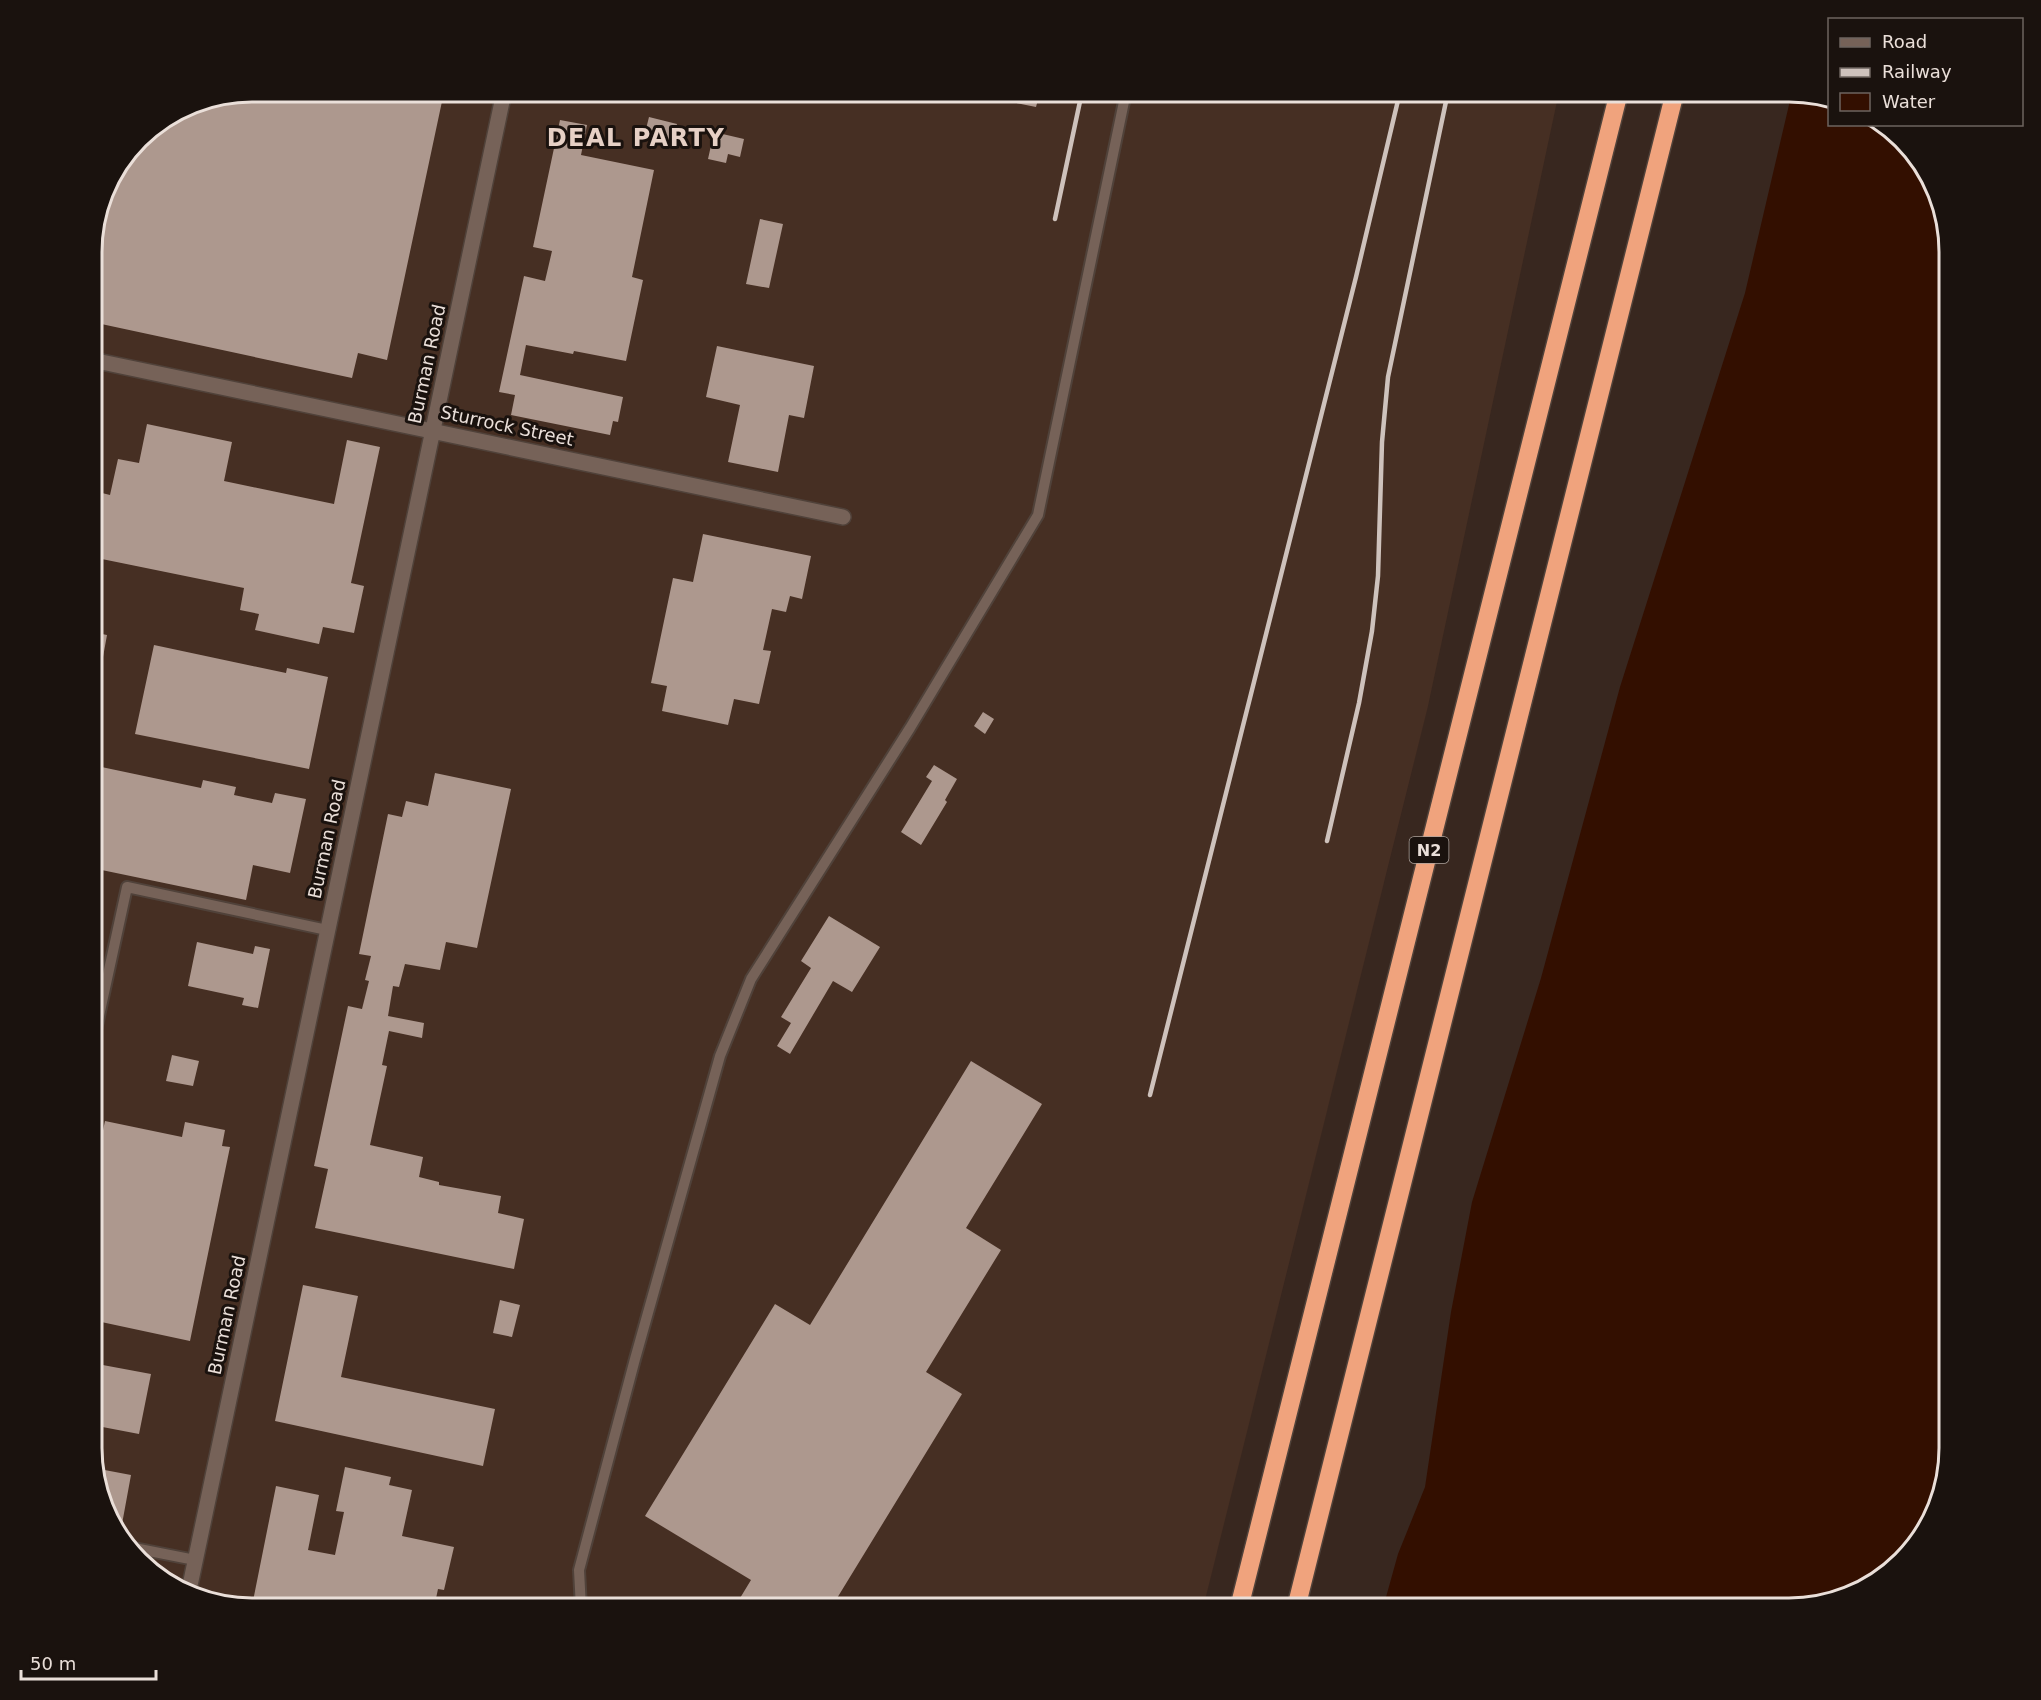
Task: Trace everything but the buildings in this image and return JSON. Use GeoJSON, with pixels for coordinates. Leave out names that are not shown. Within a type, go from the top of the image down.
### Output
{"type":"FeatureCollection","features":[{"type":"Feature","properties":{"kind":"highway","name":"N2"},"geometry":{"type":"LineString","coordinates":[[1242,1598],[1616,102]]}},
{"type":"Feature","properties":{"kind":"highway"},"geometry":{"type":"LineString","coordinates":[[1298,1598],[1672,102]]}},
{"type":"Feature","properties":{"kind":"street","name":"Burman Road"},"geometry":{"type":"LineString","coordinates":[[190,1585],[502,102]]}},
{"type":"Feature","properties":{"kind":"street","name":"Sturrock Street"},"geometry":{"type":"LineString","coordinates":[[102,362],[843,517]]}},
{"type":"Feature","properties":{"kind":"lane"},"geometry":{"type":"LineString","coordinates":[[580,1598],[579,1570],[638,1347],[720,1056],[751,979],[910,728],[1038,515],[1124,102]]}},
{"type":"Feature","properties":{"kind":"lane"},"geometry":{"type":"LineString","coordinates":[[102,1002],[127,887],[327,930]]}},
{"type":"Feature","properties":{"kind":"lane"},"geometry":{"type":"LineString","coordinates":[[142,1550],[195,1560]]}},
{"type":"Feature","properties":{"kind":"shaded area"},"geometry":{"type":"Polygon","coordinates":[[[252,102],[1557,102],[1428,706],[1205,1598],[242,1598],[213,1593],[185,1583],[153,1561],[127,1532],[110,1496],[102,1458],[102,242],[113,194],[127,168],[153,139],[168,127],[194,113],[213,107],[252,102]]]}},
{"type":"Feature","properties":{"kind":"water"},"geometry":{"type":"Polygon","coordinates":[[[1790,102],[1828,108],[1828,126],[1870,126],[1902,153],[1924,185],[1936,222],[1939,242],[1939,1458],[1934,1487],[1928,1506],[1914,1532],[1888,1561],[1856,1583],[1819,1595],[1799,1598],[1386,1598],[1398,1554],[1425,1487],[1451,1312],[1472,1202],[1541,978],[1620,687],[1745,293],[1790,102]]]}},
{"type":"Feature","properties":{"kind":"railway"},"geometry":{"type":"LineString","coordinates":[[1055,219],[1080,102]]}},
{"type":"Feature","properties":{"kind":"railway"},"geometry":{"type":"LineString","coordinates":[[1150,1095],[1356,277],[1398,102]]}},
{"type":"Feature","properties":{"kind":"railway"},"geometry":{"type":"LineString","coordinates":[[1327,841],[1359,703],[1372,631],[1378,576],[1382,442],[1388,377],[1446,102]]}},
{"type":"Feature","properties":{"kind":"district","name":"DEAL PARTY"},"geometry":{"type":"Point","coordinates":[636,138]}}]}
